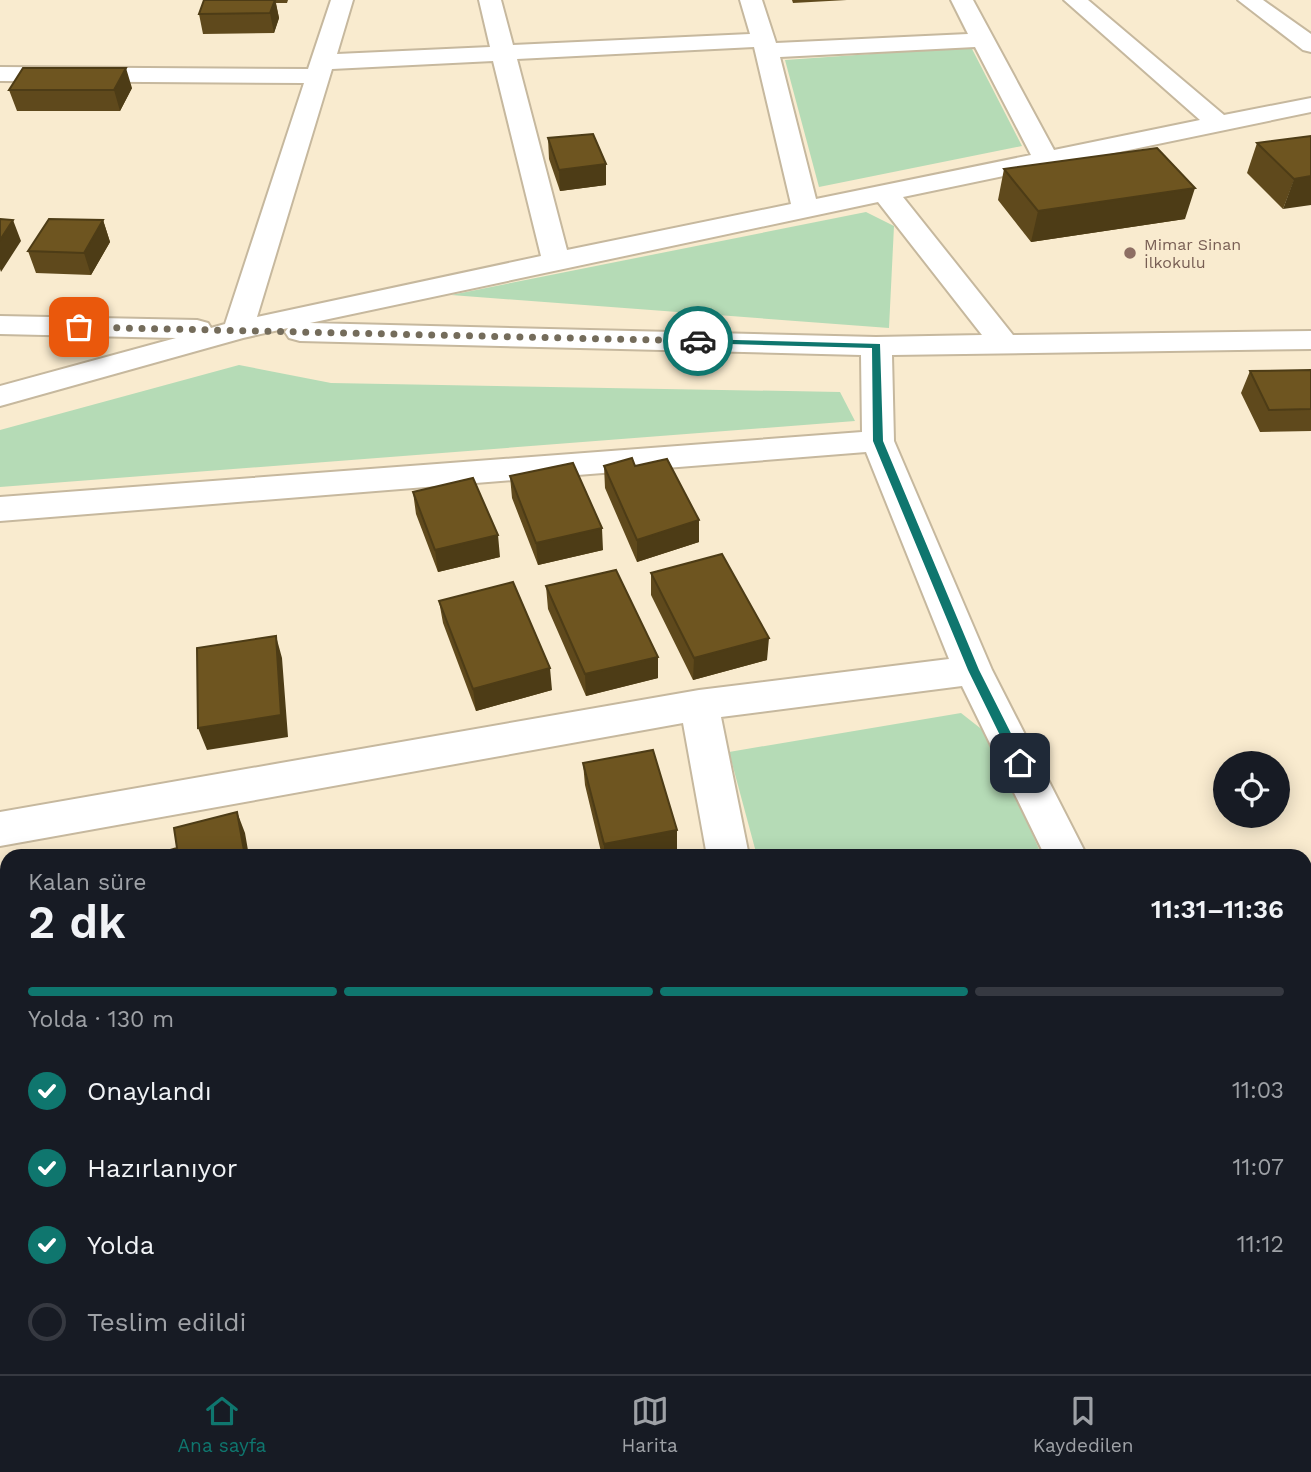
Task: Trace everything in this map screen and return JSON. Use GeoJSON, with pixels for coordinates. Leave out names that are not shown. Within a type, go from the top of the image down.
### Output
{"type":"FeatureCollection","features":[{"type":"Feature","properties":{"kind":"street"},"geometry":{"type":"LineString","coordinates":[[238,330],[342,0]]}},
{"type":"Feature","properties":{"kind":"street"},"geometry":{"type":"LineString","coordinates":[[490,0],[556,261]]}},
{"type":"Feature","properties":{"kind":"street"},"geometry":{"type":"LineString","coordinates":[[751,0],[805,208]]}},
{"type":"Feature","properties":{"kind":"street"},"geometry":{"type":"LineString","coordinates":[[962,0],[1046,159]]}},
{"type":"Feature","properties":{"kind":"street"},"geometry":{"type":"LineString","coordinates":[[1076,0],[1219,124]]}},
{"type":"Feature","properties":{"kind":"street"},"geometry":{"type":"LineString","coordinates":[[1249,0],[1311,45]]}},
{"type":"Feature","properties":{"kind":"street"},"geometry":{"type":"LineString","coordinates":[[2,77],[320,69],[504,53],[982,40]]}},
{"type":"Feature","properties":{"kind":"street"},"geometry":{"type":"LineString","coordinates":[[0,396],[238,330],[805,208],[1311,104]]}},
{"type":"Feature","properties":{"kind":"street"},"geometry":{"type":"LineString","coordinates":[[885,193],[1004,344]]}},
{"type":"Feature","properties":{"kind":"street"},"geometry":{"type":"LineString","coordinates":[[0,325],[876,346],[1311,340]]}},
{"type":"Feature","properties":{"kind":"street"},"geometry":{"type":"LineString","coordinates":[[876,346],[878,441],[974,670],[1063,849]]}},
{"type":"Feature","properties":{"kind":"street"},"geometry":{"type":"LineString","coordinates":[[0,509],[878,441]]}},
{"type":"Feature","properties":{"kind":"street"},"geometry":{"type":"LineString","coordinates":[[0,829],[699,705],[974,670]]}},
{"type":"Feature","properties":{"kind":"street"},"geometry":{"type":"LineString","coordinates":[[699,705],[727,849]]}},
{"type":"Feature","properties":{"kind":"green space"},"geometry":{"type":"Polygon","coordinates":[[[971,47],[1022,146],[819,187],[785,60],[971,47]]]}},
{"type":"Feature","properties":{"kind":"green space"},"geometry":{"type":"Polygon","coordinates":[[[866,212],[894,226],[889,328],[451,295],[866,212]]]}},
{"type":"Feature","properties":{"kind":"green space"},"geometry":{"type":"Polygon","coordinates":[[[239,365],[331,383],[840,392],[855,421],[0,487],[0,430],[239,365]]]}},
{"type":"Feature","properties":{"kind":"green space"},"geometry":{"type":"Polygon","coordinates":[[[961,713],[989,735],[1039,849],[755,849],[729,752],[961,713]]]}},
{"type":"Feature","properties":{"kind":"building"},"geometry":{"type":"Polygon","coordinates":[[[204,0],[275,0],[270,13],[199,14],[204,0]]]}},
{"type":"Feature","properties":{"kind":"building"},"geometry":{"type":"Polygon","coordinates":[[[23,68],[126,68],[114,90],[9,90],[23,68]]]}},
{"type":"Feature","properties":{"kind":"building"},"geometry":{"type":"Polygon","coordinates":[[[593,134],[606,164],[559,170],[548,138],[593,134]]]}},
{"type":"Feature","properties":{"kind":"building"},"geometry":{"type":"Polygon","coordinates":[[[1311,136],[1311,176],[1294,179],[1257,143],[1311,136]]]}},
{"type":"Feature","properties":{"kind":"building"},"geometry":{"type":"Polygon","coordinates":[[[1157,148],[1195,188],[1038,211],[1004,169],[1157,148]]]}},
{"type":"Feature","properties":{"kind":"building"},"geometry":{"type":"Polygon","coordinates":[[[0,219],[13,220],[0,240],[0,219]]]}},
{"type":"Feature","properties":{"kind":"building"},"geometry":{"type":"Polygon","coordinates":[[[49,219],[103,220],[84,253],[28,251],[49,219]]]}},
{"type":"Feature","properties":{"kind":"building"},"geometry":{"type":"Polygon","coordinates":[[[1311,370],[1311,409],[1269,410],[1250,371],[1311,370]]]}},
{"type":"Feature","properties":{"kind":"building"},"geometry":{"type":"Polygon","coordinates":[[[632,458],[635,466],[667,459],[699,520],[637,540],[604,466],[632,458]]]}},
{"type":"Feature","properties":{"kind":"building"},"geometry":{"type":"Polygon","coordinates":[[[573,463],[602,528],[536,543],[510,476],[573,463]]]}},
{"type":"Feature","properties":{"kind":"building"},"geometry":{"type":"Polygon","coordinates":[[[473,478],[498,535],[435,550],[413,492],[473,478]]]}},
{"type":"Feature","properties":{"kind":"building"},"geometry":{"type":"Polygon","coordinates":[[[722,554],[769,638],[694,658],[651,573],[722,554]]]}},
{"type":"Feature","properties":{"kind":"building"},"geometry":{"type":"Polygon","coordinates":[[[616,570],[658,657],[585,674],[546,586],[616,570]]]}},
{"type":"Feature","properties":{"kind":"building"},"geometry":{"type":"Polygon","coordinates":[[[513,582],[550,668],[473,689],[439,601],[513,582]]]}},
{"type":"Feature","properties":{"kind":"building"},"geometry":{"type":"Polygon","coordinates":[[[276,636],[281,715],[198,728],[197,648],[276,636]]]}},
{"type":"Feature","properties":{"kind":"building"},"geometry":{"type":"Polygon","coordinates":[[[653,750],[677,830],[604,844],[583,763],[653,750]]]}},
{"type":"Feature","properties":{"kind":"building"},"geometry":{"type":"Polygon","coordinates":[[[237,812],[244,849],[174,849],[177,848],[174,828],[237,812]]]}},
{"type":"Feature","properties":{"kind":"way so far"},"geometry":{"type":"LineString","coordinates":[[79,327],[698,341]]}},
{"type":"Feature","properties":{"kind":"place","name":"Mimar Sinan İlkokulu"},"geometry":{"type":"Point","coordinates":[1130,253]}},
{"type":"Feature","properties":{"kind":"route"},"geometry":{"type":"LineString","coordinates":[[698,341],[876,346],[878,441],[974,670],[1020,763]]}}]}
